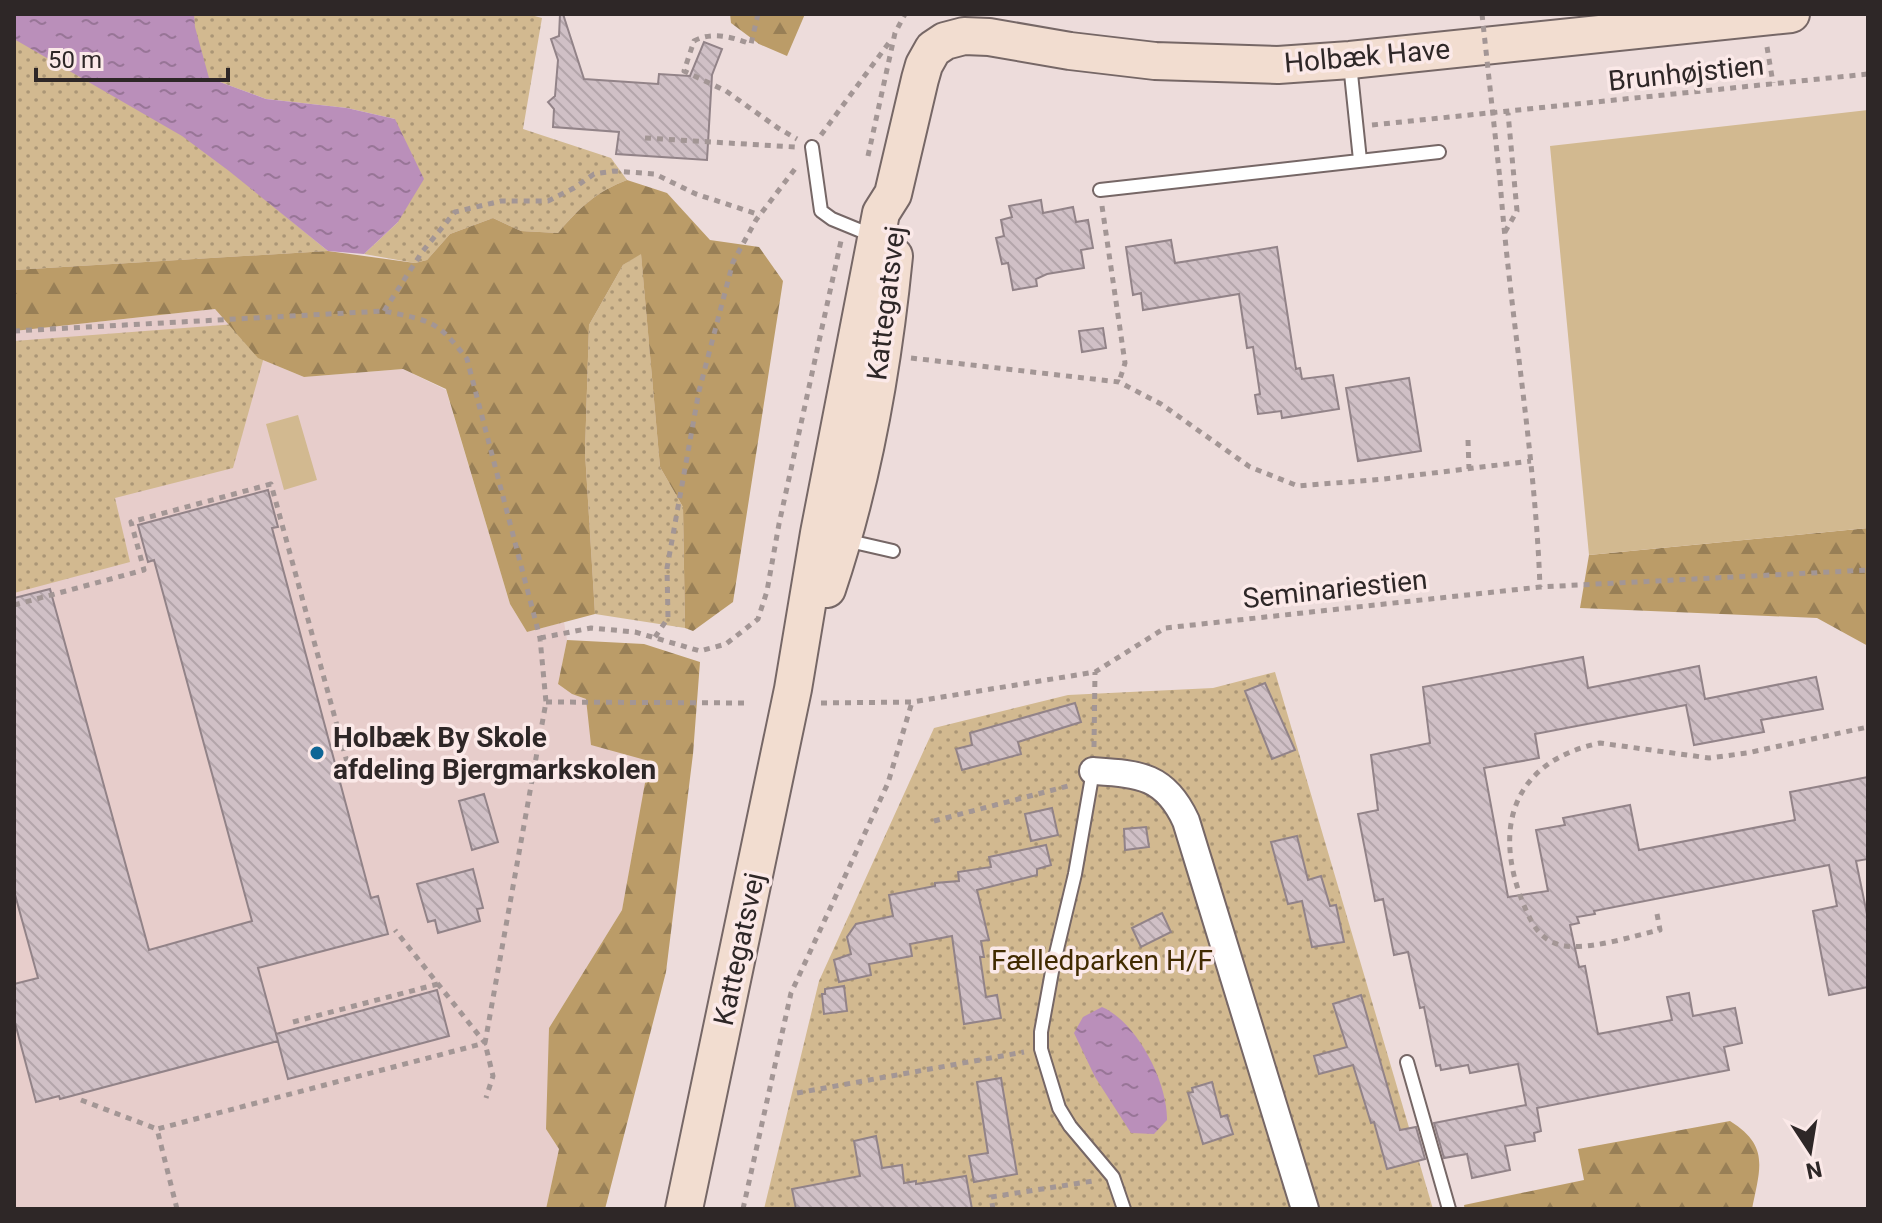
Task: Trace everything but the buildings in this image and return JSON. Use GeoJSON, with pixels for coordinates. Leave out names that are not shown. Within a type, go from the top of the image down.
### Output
{"type":"FeatureCollection","features":[{"type":"Feature","properties":{"kind":"street","name":"Holbæk Have"},"geometry":{"type":"LineString","coordinates":[[945,41],[964,36],[989,37],[1155,61],[1278,65],[1791,14]]}},
{"type":"Feature","properties":{"kind":"street","name":"Kattegatsvej"},"geometry":{"type":"LineString","coordinates":[[684,1209],[807,696],[831,536],[861,231],[881,213],[893,194],[924,65],[933,49],[945,41]]}},
{"type":"Feature","properties":{"kind":"street","name":"Kattegatsvej"},"geometry":{"type":"LineString","coordinates":[[831,536],[883,355],[898,217],[893,194]]}},
{"type":"Feature","properties":{"kind":"street"},"geometry":{"type":"LineString","coordinates":[[1092,776],[1140,775],[1151,780],[1169,793],[1186,821],[1305,1209]]}},
{"type":"Feature","properties":{"kind":"lane"},"geometry":{"type":"LineString","coordinates":[[1350,60],[1360,160]]}},
{"type":"Feature","properties":{"kind":"lane"},"geometry":{"type":"LineString","coordinates":[[812,147],[821,211],[861,231]]}},
{"type":"Feature","properties":{"kind":"lane"},"geometry":{"type":"LineString","coordinates":[[1100,190],[1439,152]]}},
{"type":"Feature","properties":{"kind":"lane"},"geometry":{"type":"LineString","coordinates":[[831,536],[893,551]]}},
{"type":"Feature","properties":{"kind":"lane"},"geometry":{"type":"LineString","coordinates":[[1092,776],[1084,828],[1048,993],[1041,1049],[1059,1108],[1070,1126],[1113,1177],[1124,1209]]}},
{"type":"Feature","properties":{"kind":"lane"},"geometry":{"type":"LineString","coordinates":[[1407,1062],[1449,1209]]}},
{"type":"Feature","properties":{"kind":"path"},"geometry":{"type":"LineString","coordinates":[[758,14],[751,44],[715,35],[701,37],[694,41],[684,71],[726,91],[778,128],[812,147]]}},
{"type":"Feature","properties":{"kind":"path"},"geometry":{"type":"LineString","coordinates":[[655,637],[668,618],[667,568],[699,391],[733,262],[760,215],[894,36],[905,14]]}},
{"type":"Feature","properties":{"kind":"path"},"geometry":{"type":"LineString","coordinates":[[1482,14],[1537,513],[1540,587]]}},
{"type":"Feature","properties":{"kind":"path"},"geometry":{"type":"LineString","coordinates":[[866,164],[894,36]]}},
{"type":"Feature","properties":{"kind":"path","name":"Brunhøjstien"},"geometry":{"type":"LineString","coordinates":[[1356,127],[1868,74]]}},
{"type":"Feature","properties":{"kind":"path"},"geometry":{"type":"LineString","coordinates":[[1504,235],[1517,211],[1508,113]]}},
{"type":"Feature","properties":{"kind":"path"},"geometry":{"type":"LineString","coordinates":[[645,138],[812,147]]}},
{"type":"Feature","properties":{"kind":"path"},"geometry":{"type":"LineString","coordinates":[[384,311],[422,252],[455,212],[501,201],[548,201],[594,174],[614,171],[655,174],[696,194],[760,215]]}},
{"type":"Feature","properties":{"kind":"path"},"geometry":{"type":"LineString","coordinates":[[1100,190],[1125,363],[1119,382]]}},
{"type":"Feature","properties":{"kind":"path"},"geometry":{"type":"LineString","coordinates":[[540,638],[591,628],[635,632],[700,651],[726,644],[758,619],[767,591],[779,524],[861,231]]}},
{"type":"Feature","properties":{"kind":"path"},"geometry":{"type":"LineString","coordinates":[[14,331],[384,311],[429,320],[449,335],[467,359],[540,638],[546,702],[485,1043],[493,1076],[486,1098]]}},
{"type":"Feature","properties":{"kind":"path"},"geometry":{"type":"LineString","coordinates":[[883,355],[1119,382],[1161,404],[1250,467],[1298,486],[1531,461]]}},
{"type":"Feature","properties":{"kind":"path"},"geometry":{"type":"LineString","coordinates":[[1468,440],[1469,469]]}},
{"type":"Feature","properties":{"kind":"path"},"geometry":{"type":"LineString","coordinates":[[14,605],[144,570],[131,522],[271,484],[350,773]]}},
{"type":"Feature","properties":{"kind":"path","name":"Seminariestien"},"geometry":{"type":"LineString","coordinates":[[807,696],[912,702],[1095,672],[1165,628],[1540,587],[1868,570]]}},
{"type":"Feature","properties":{"kind":"path"},"geometry":{"type":"LineString","coordinates":[[934,821],[1092,776],[1095,672]]}},
{"type":"Feature","properties":{"kind":"path"},"geometry":{"type":"LineString","coordinates":[[546,702],[748,703]]}},
{"type":"Feature","properties":{"kind":"path"},"geometry":{"type":"LineString","coordinates":[[743,1209],[791,993],[888,783],[912,702]]}},
{"type":"Feature","properties":{"kind":"path"},"geometry":{"type":"LineString","coordinates":[[1657,914],[1660,930],[1574,948],[1555,944],[1540,935],[1515,884],[1510,860],[1509,831],[1513,811],[1532,777],[1587,746],[1600,743],[1709,758],[1868,727]]}},
{"type":"Feature","properties":{"kind":"path"},"geometry":{"type":"LineString","coordinates":[[395,930],[485,1043]]}},
{"type":"Feature","properties":{"kind":"path"},"geometry":{"type":"LineString","coordinates":[[293,1022],[438,984]]}},
{"type":"Feature","properties":{"kind":"path"},"geometry":{"type":"LineString","coordinates":[[81,1100],[157,1129],[485,1043]]}},
{"type":"Feature","properties":{"kind":"path"},"geometry":{"type":"LineString","coordinates":[[797,1093],[1041,1049]]}},
{"type":"Feature","properties":{"kind":"path"},"geometry":{"type":"LineString","coordinates":[[157,1129],[177,1209]]}},
{"type":"Feature","properties":{"kind":"path"},"geometry":{"type":"LineString","coordinates":[[993,1209],[991,1197],[1113,1177]]}},
{"type":"Feature","properties":{"kind":"shaded area","name":"Holbæk By Skole afdeling Bjergmarkskolen"},"geometry":{"type":"Polygon","coordinates":[[[215,309],[258,358],[304,377],[403,369],[446,390],[510,604],[527,632],[564,622],[567,640],[558,684],[586,699],[650,761],[622,910],[549,1028],[559,1149],[546,1209],[14,1209],[14,331],[215,309]]]}},
{"type":"Feature","properties":{"kind":"green space"},"geometry":{"type":"Polygon","coordinates":[[[166,14],[527,14],[542,18],[523,129],[611,158],[627,180],[589,202],[558,233],[521,231],[493,218],[450,234],[427,260],[415,263],[364,254],[398,222],[395,119],[347,108],[266,99],[217,81],[208,92],[166,14]]]}},
{"type":"Feature","properties":{"kind":"green space"},"geometry":{"type":"Polygon","coordinates":[[[730,14],[805,14],[787,56],[759,44],[731,23],[730,14]]]}},
{"type":"Feature","properties":{"kind":"green space"},"geometry":{"type":"Polygon","coordinates":[[[14,39],[140,80],[227,168],[328,251],[14,270],[14,39]]]}},
{"type":"Feature","properties":{"kind":"green space"},"geometry":{"type":"Polygon","coordinates":[[[1868,110],[1868,528],[1589,555],[1550,146],[1868,110]]]}},
{"type":"Feature","properties":{"kind":"green space"},"geometry":{"type":"Polygon","coordinates":[[[627,180],[667,193],[710,240],[759,247],[783,281],[733,602],[693,631],[685,628],[683,507],[660,467],[641,254],[623,265],[589,325],[585,452],[595,614],[527,632],[510,604],[446,389],[403,369],[304,377],[258,358],[215,309],[14,331],[14,270],[328,251],[415,263],[427,260],[450,234],[493,218],[521,231],[558,233],[589,202],[627,180]]]}},
{"type":"Feature","properties":{"kind":"green space"},"geometry":{"type":"Polygon","coordinates":[[[641,253],[660,467],[683,507],[685,628],[595,614],[585,452],[589,325],[623,265],[641,253]]]}},
{"type":"Feature","properties":{"kind":"green space"},"geometry":{"type":"Polygon","coordinates":[[[274,321],[233,468],[115,498],[130,562],[14,593],[14,341],[274,321]]]}},
{"type":"Feature","properties":{"kind":"green space"},"geometry":{"type":"Polygon","coordinates":[[[298,415],[317,480],[284,490],[266,424],[298,415]]]}},
{"type":"Feature","properties":{"kind":"green space"},"geometry":{"type":"Polygon","coordinates":[[[1868,528],[1868,646],[1817,618],[1580,608],[1589,555],[1868,528]]]}},
{"type":"Feature","properties":{"kind":"green space"},"geometry":{"type":"Polygon","coordinates":[[[567,640],[644,644],[700,662],[693,754],[666,972],[605,1209],[546,1209],[559,1149],[546,1129],[549,1028],[622,910],[649,761],[591,745],[586,699],[558,684],[567,640]]]}},
{"type":"Feature","properties":{"kind":"green space","name":"Fælledparken H/F"},"geometry":{"type":"Polygon","coordinates":[[[1275,672],[1433,1209],[764,1209],[819,981],[934,728],[1068,695],[1213,688],[1275,672]]]}},
{"type":"Feature","properties":{"kind":"green space"},"geometry":{"type":"Polygon","coordinates":[[[1730,1121],[1743,1130],[1757,1149],[1759,1170],[1752,1209],[1465,1209],[1464,1205],[1584,1180],[1578,1149],[1730,1121]]]}},
{"type":"Feature","properties":{"kind":"water"},"geometry":{"type":"Polygon","coordinates":[[[14,14],[194,14],[209,78],[266,99],[347,108],[395,119],[424,179],[398,222],[364,254],[328,251],[182,136],[14,39],[14,14]]]}},
{"type":"Feature","properties":{"kind":"water"},"geometry":{"type":"Polygon","coordinates":[[[1102,1007],[1127,1026],[1156,1072],[1167,1120],[1154,1134],[1131,1133],[1095,1077],[1074,1033],[1083,1017],[1102,1007]]]}},
{"type":"Feature","properties":{"kind":"place","name":"Holbæk By Skole afdeling Bjergmarkskolen"},"geometry":{"type":"Point","coordinates":[317,753]}}]}
